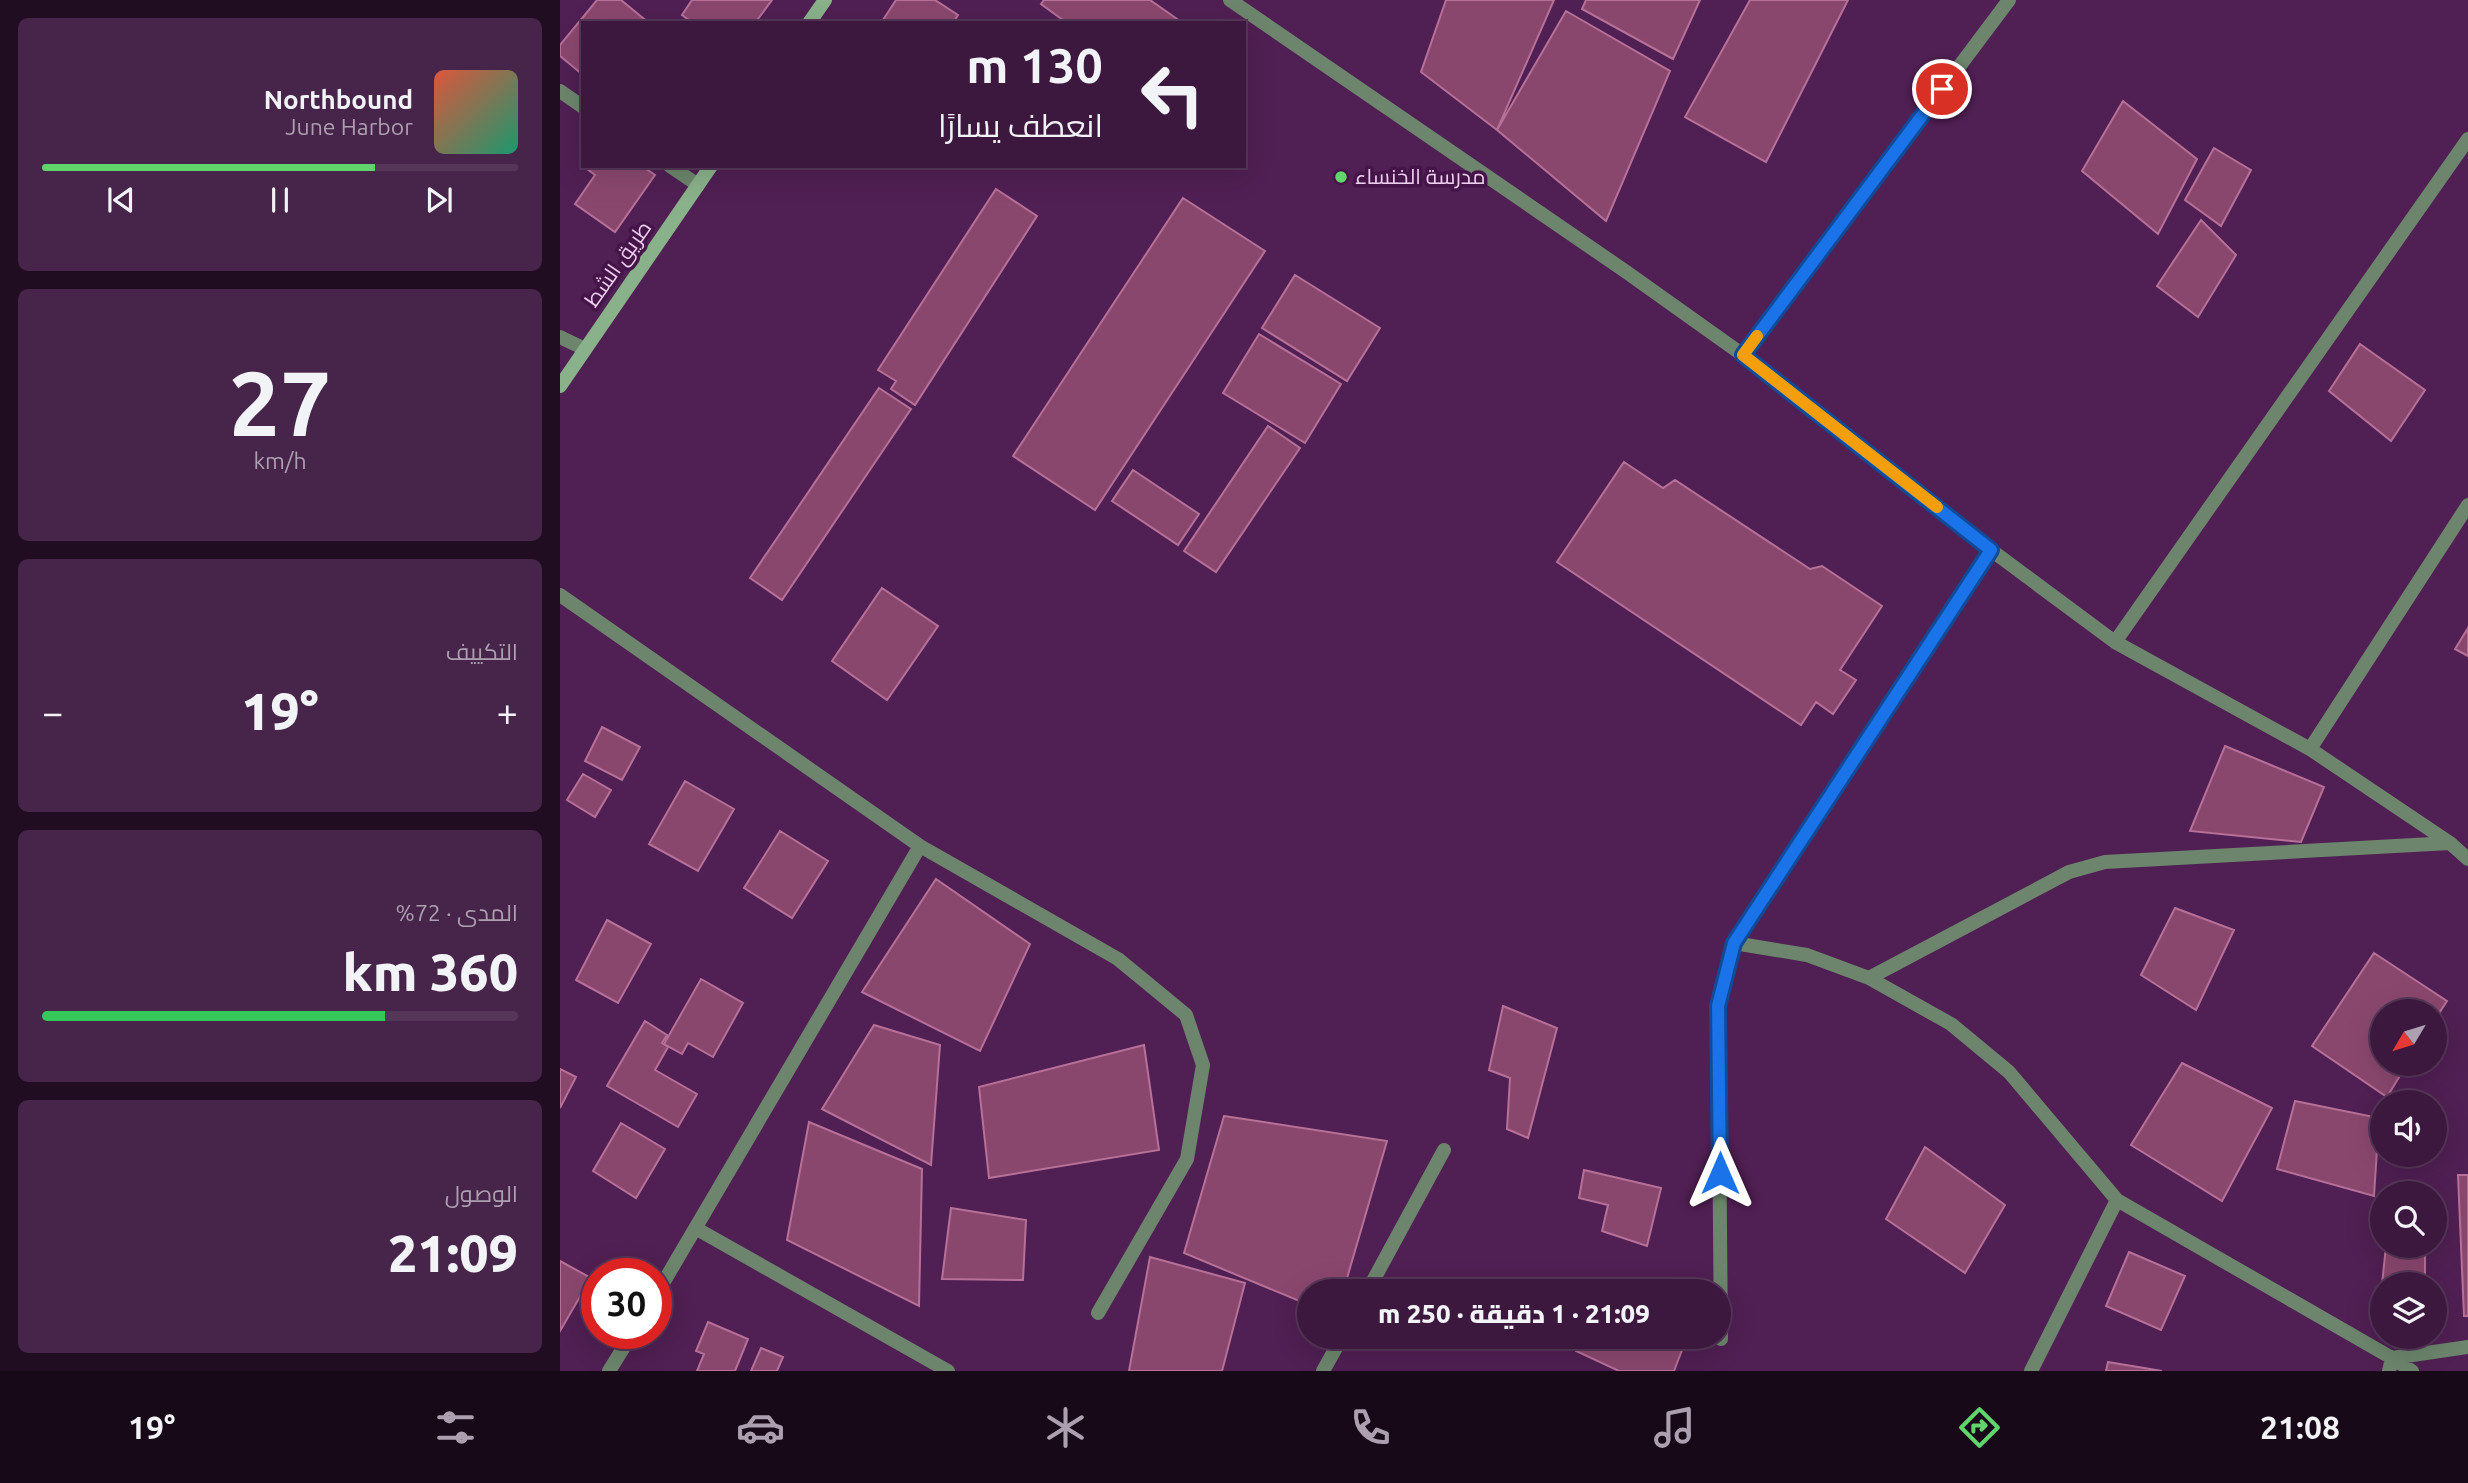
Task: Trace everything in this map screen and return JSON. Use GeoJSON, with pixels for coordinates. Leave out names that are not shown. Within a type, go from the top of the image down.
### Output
{"type":"FeatureCollection","features":[{"type":"Feature","properties":{"kind":"main road"},"geometry":{"type":"LineString","coordinates":[[810,21],[825,0]]}},
{"type":"Feature","properties":{"kind":"main road","name":"طريق الشط"},"geometry":{"type":"LineString","coordinates":[[560,386],[710,168]]}},
{"type":"Feature","properties":{"kind":"street"},"geometry":{"type":"LineString","coordinates":[[1230,0],[1614,263],[1743,355],[1991,550],[2115,642],[2311,749],[2468,859]]}},
{"type":"Feature","properties":{"kind":"street"},"geometry":{"type":"LineString","coordinates":[[1743,355],[2009,0]]}},
{"type":"Feature","properties":{"kind":"street"},"geometry":{"type":"LineString","coordinates":[[560,91],[581,106]]}},
{"type":"Feature","properties":{"kind":"street"},"geometry":{"type":"LineString","coordinates":[[2115,642],[2468,139]]}},
{"type":"Feature","properties":{"kind":"street"},"geometry":{"type":"LineString","coordinates":[[673,168],[698,185]]}},
{"type":"Feature","properties":{"kind":"street"},"geometry":{"type":"LineString","coordinates":[[560,337],[585,349]]}},
{"type":"Feature","properties":{"kind":"street"},"geometry":{"type":"LineString","coordinates":[[2311,749],[2468,505]]}},
{"type":"Feature","properties":{"kind":"street"},"geometry":{"type":"LineString","coordinates":[[1720,1279],[1718,1006],[1734,943],[1991,550]]}},
{"type":"Feature","properties":{"kind":"street"},"geometry":{"type":"LineString","coordinates":[[560,595],[920,846],[1118,959],[1186,1015],[1202,1065],[1187,1159],[1098,1313]]}},
{"type":"Feature","properties":{"kind":"street"},"geometry":{"type":"LineString","coordinates":[[1869,978],[2069,872],[2105,862],[2450,844]]}},
{"type":"Feature","properties":{"kind":"street"},"geometry":{"type":"LineString","coordinates":[[672,1269],[920,846]]}},
{"type":"Feature","properties":{"kind":"street"},"geometry":{"type":"LineString","coordinates":[[1734,943],[1807,955],[1869,978],[1951,1024],[2010,1072],[2117,1200],[2390,1364],[2412,1371]]}},
{"type":"Feature","properties":{"kind":"street"},"geometry":{"type":"LineString","coordinates":[[1374,1279],[1444,1150]]}},
{"type":"Feature","properties":{"kind":"street"},"geometry":{"type":"LineString","coordinates":[[2031,1371],[2117,1200]]}},
{"type":"Feature","properties":{"kind":"street"},"geometry":{"type":"LineString","coordinates":[[697,1228],[948,1371]]}},
{"type":"Feature","properties":{"kind":"street"},"geometry":{"type":"LineString","coordinates":[[2390,1364],[2468,1347]]}},
{"type":"Feature","properties":{"kind":"street"},"geometry":{"type":"LineString","coordinates":[[610,1371],[623,1349]]}},
{"type":"Feature","properties":{"kind":"street"},"geometry":{"type":"LineString","coordinates":[[1323,1371],[1335,1349]]}},
{"type":"Feature","properties":{"kind":"building"},"geometry":{"type":"Polygon","coordinates":[[[597,0],[621,0],[647,21],[581,21],[581,73],[560,56],[560,45],[597,0]]]}},
{"type":"Feature","properties":{"kind":"building"},"geometry":{"type":"Polygon","coordinates":[[[692,0],[772,0],[756,21],[690,21],[682,15],[692,0]]]}},
{"type":"Feature","properties":{"kind":"building"},"geometry":{"type":"Polygon","coordinates":[[[896,0],[935,0],[958,15],[954,21],[882,21],[896,0]]]}},
{"type":"Feature","properties":{"kind":"building"},"geometry":{"type":"Polygon","coordinates":[[[1044,0],[1150,0],[1180,21],[1064,21],[1041,4],[1044,0]]]}},
{"type":"Feature","properties":{"kind":"building"},"geometry":{"type":"Polygon","coordinates":[[[1446,0],[1554,0],[1497,130],[1421,72],[1446,0]]]}},
{"type":"Feature","properties":{"kind":"building"},"geometry":{"type":"Polygon","coordinates":[[[1586,0],[1700,0],[1673,59],[1582,9],[1586,0]]]}},
{"type":"Feature","properties":{"kind":"building"},"geometry":{"type":"Polygon","coordinates":[[[1750,0],[1848,0],[1766,162],[1685,117],[1750,0]]]}},
{"type":"Feature","properties":{"kind":"building"},"geometry":{"type":"Polygon","coordinates":[[[1566,11],[1670,71],[1606,221],[1497,130],[1566,11]]]}},
{"type":"Feature","properties":{"kind":"building"},"geometry":{"type":"Polygon","coordinates":[[[2123,101],[2197,159],[2158,234],[2082,171],[2123,101]]]}},
{"type":"Feature","properties":{"kind":"building"},"geometry":{"type":"Polygon","coordinates":[[[2214,148],[2251,170],[2221,226],[2185,200],[2214,148]]]}},
{"type":"Feature","properties":{"kind":"building"},"geometry":{"type":"Polygon","coordinates":[[[586,168],[645,168],[655,175],[615,232],[575,204],[595,175],[586,168]]]}},
{"type":"Feature","properties":{"kind":"building"},"geometry":{"type":"Polygon","coordinates":[[[996,189],[1037,216],[915,405],[891,389],[896,381],[878,370],[996,189]]]}},
{"type":"Feature","properties":{"kind":"building"},"geometry":{"type":"Polygon","coordinates":[[[1183,198],[1265,251],[1095,510],[1013,456],[1183,198]]]}},
{"type":"Feature","properties":{"kind":"building"},"geometry":{"type":"Polygon","coordinates":[[[2201,220],[2236,255],[2198,317],[2157,286],[2201,220]]]}},
{"type":"Feature","properties":{"kind":"building"},"geometry":{"type":"Polygon","coordinates":[[[1295,275],[1380,328],[1347,381],[1262,328],[1295,275]]]}},
{"type":"Feature","properties":{"kind":"building"},"geometry":{"type":"Polygon","coordinates":[[[1259,334],[1341,384],[1305,443],[1223,393],[1259,334]]]}},
{"type":"Feature","properties":{"kind":"building"},"geometry":{"type":"Polygon","coordinates":[[[2360,344],[2425,390],[2391,441],[2329,391],[2360,344]]]}},
{"type":"Feature","properties":{"kind":"building"},"geometry":{"type":"Polygon","coordinates":[[[879,388],[911,409],[782,600],[750,578],[879,388]]]}},
{"type":"Feature","properties":{"kind":"building"},"geometry":{"type":"Polygon","coordinates":[[[1268,426],[1300,448],[1216,572],[1184,551],[1268,426]]]}},
{"type":"Feature","properties":{"kind":"building"},"geometry":{"type":"Polygon","coordinates":[[[1624,462],[1663,488],[1675,480],[1810,569],[1822,566],[1882,606],[1840,670],[1856,680],[1833,714],[1816,702],[1801,725],[1557,562],[1624,462]]]}},
{"type":"Feature","properties":{"kind":"building"},"geometry":{"type":"Polygon","coordinates":[[[1133,470],[1199,514],[1178,545],[1112,501],[1133,470]]]}},
{"type":"Feature","properties":{"kind":"building"},"geometry":{"type":"Polygon","coordinates":[[[882,588],[938,626],[887,700],[832,661],[882,588]]]}},
{"type":"Feature","properties":{"kind":"building"},"geometry":{"type":"Polygon","coordinates":[[[2468,628],[2468,656],[2455,649],[2468,628]]]}},
{"type":"Feature","properties":{"kind":"building"},"geometry":{"type":"Polygon","coordinates":[[[602,727],[640,747],[622,780],[585,761],[602,727]]]}},
{"type":"Feature","properties":{"kind":"building"},"geometry":{"type":"Polygon","coordinates":[[[2225,746],[2324,787],[2301,842],[2190,831],[2225,746]]]}},
{"type":"Feature","properties":{"kind":"building"},"geometry":{"type":"Polygon","coordinates":[[[583,774],[611,790],[595,817],[567,800],[583,774]]]}},
{"type":"Feature","properties":{"kind":"building"},"geometry":{"type":"Polygon","coordinates":[[[685,781],[734,809],[698,871],[649,844],[685,781]]]}},
{"type":"Feature","properties":{"kind":"building"},"geometry":{"type":"Polygon","coordinates":[[[780,831],[828,861],[792,918],[744,888],[780,831]]]}},
{"type":"Feature","properties":{"kind":"building"},"geometry":{"type":"Polygon","coordinates":[[[936,879],[1030,944],[980,1051],[862,992],[936,879]]]}},
{"type":"Feature","properties":{"kind":"building"},"geometry":{"type":"Polygon","coordinates":[[[2175,908],[2234,930],[2196,1010],[2141,975],[2175,908]]]}},
{"type":"Feature","properties":{"kind":"building"},"geometry":{"type":"Polygon","coordinates":[[[607,920],[651,944],[618,1003],[576,980],[607,920]]]}},
{"type":"Feature","properties":{"kind":"building"},"geometry":{"type":"Polygon","coordinates":[[[2374,953],[2444,999],[2370,999],[2370,1076],[2400,1076],[2391,1090],[2377,1090],[2312,1046],[2374,953]]]}},
{"type":"Feature","properties":{"kind":"building"},"geometry":{"type":"Polygon","coordinates":[[[701,979],[743,1003],[713,1057],[688,1043],[682,1054],[664,1044],[701,979]]]}},
{"type":"Feature","properties":{"kind":"building"},"geometry":{"type":"Polygon","coordinates":[[[1503,1006],[1557,1028],[1528,1138],[1507,1129],[1510,1078],[1489,1070],[1503,1006]]]}},
{"type":"Feature","properties":{"kind":"building"},"geometry":{"type":"Polygon","coordinates":[[[645,1021],[667,1035],[662,1043],[668,1047],[655,1070],[697,1094],[678,1127],[607,1086],[645,1021]]]}},
{"type":"Feature","properties":{"kind":"building"},"geometry":{"type":"Polygon","coordinates":[[[874,1025],[940,1045],[931,1165],[822,1109],[874,1025]]]}},
{"type":"Feature","properties":{"kind":"building"},"geometry":{"type":"Polygon","coordinates":[[[1144,1045],[1159,1150],[989,1178],[979,1087],[1144,1045]]]}},
{"type":"Feature","properties":{"kind":"building"},"geometry":{"type":"Polygon","coordinates":[[[2182,1063],[2272,1108],[2222,1201],[2131,1145],[2182,1063]]]}},
{"type":"Feature","properties":{"kind":"building"},"geometry":{"type":"Polygon","coordinates":[[[560,1069],[576,1077],[560,1108],[560,1069]]]}},
{"type":"Feature","properties":{"kind":"building"},"geometry":{"type":"Polygon","coordinates":[[[2295,1101],[2370,1116],[2370,1167],[2376,1167],[2375,1181],[2370,1181],[2370,1195],[2277,1169],[2295,1101]]]}},
{"type":"Feature","properties":{"kind":"building"},"geometry":{"type":"Polygon","coordinates":[[[1224,1116],[1387,1141],[1347,1279],[1297,1279],[1297,1300],[1184,1253],[1224,1116]]]}},
{"type":"Feature","properties":{"kind":"building"},"geometry":{"type":"Polygon","coordinates":[[[809,1122],[922,1169],[919,1306],[787,1240],[809,1122]]]}},
{"type":"Feature","properties":{"kind":"building"},"geometry":{"type":"Polygon","coordinates":[[[621,1123],[665,1149],[636,1198],[593,1171],[621,1123]]]}},
{"type":"Feature","properties":{"kind":"building"},"geometry":{"type":"Polygon","coordinates":[[[1925,1147],[2005,1205],[1965,1273],[1886,1219],[1925,1147]]]}},
{"type":"Feature","properties":{"kind":"building"},"geometry":{"type":"Polygon","coordinates":[[[1584,1170],[1661,1188],[1647,1246],[1602,1231],[1608,1205],[1579,1198],[1584,1170]]]}},
{"type":"Feature","properties":{"kind":"building"},"geometry":{"type":"Polygon","coordinates":[[[2458,1175],[2468,1175],[2468,1316],[2464,1316],[2458,1175]]]}},
{"type":"Feature","properties":{"kind":"building"},"geometry":{"type":"Polygon","coordinates":[[[951,1208],[1026,1220],[1023,1280],[942,1279],[951,1208]]]}},
{"type":"Feature","properties":{"kind":"building"},"geometry":{"type":"Polygon","coordinates":[[[2129,1252],[2185,1276],[2161,1330],[2106,1306],[2129,1252]]]}},
{"type":"Feature","properties":{"kind":"building"},"geometry":{"type":"Polygon","coordinates":[[[1150,1257],[1245,1283],[1222,1371],[1129,1371],[1150,1257]]]}},
{"type":"Feature","properties":{"kind":"building"},"geometry":{"type":"Polygon","coordinates":[[[2385,1258],[2425,1258],[2425,1272],[2383,1272],[2385,1258]]]}},
{"type":"Feature","properties":{"kind":"building"},"geometry":{"type":"Polygon","coordinates":[[[560,1261],[581,1273],[581,1295],[560,1331],[560,1261]]]}},
{"type":"Feature","properties":{"kind":"building"},"geometry":{"type":"Polygon","coordinates":[[[708,1322],[748,1339],[735,1371],[697,1371],[704,1354],[696,1351],[708,1322]]]}},
{"type":"Feature","properties":{"kind":"building"},"geometry":{"type":"Polygon","coordinates":[[[761,1348],[783,1357],[777,1371],[751,1371],[761,1348]]]}},
{"type":"Feature","properties":{"kind":"building"},"geometry":{"type":"Polygon","coordinates":[[[1682,1349],[1674,1371],[1619,1371],[1576,1351],[1682,1349]]]}},
{"type":"Feature","properties":{"kind":"building"},"geometry":{"type":"Polygon","coordinates":[[[2108,1362],[2162,1371],[2106,1371],[2108,1362]]]}},
{"type":"Feature","properties":{"kind":"slow traffic"},"geometry":{"type":"LineString","coordinates":[[1757,336],[1743,355],[1937,507]]}},
{"type":"Feature","properties":{"kind":"place","name":"مدرسة الخنساء"},"geometry":{"type":"Point","coordinates":[1341,177]}},
{"type":"Feature","properties":{"kind":"route"},"geometry":{"type":"LineString","coordinates":[[1720,1173],[1718,1006],[1734,943],[1991,550],[1743,355],[1942,89]]}}]}
